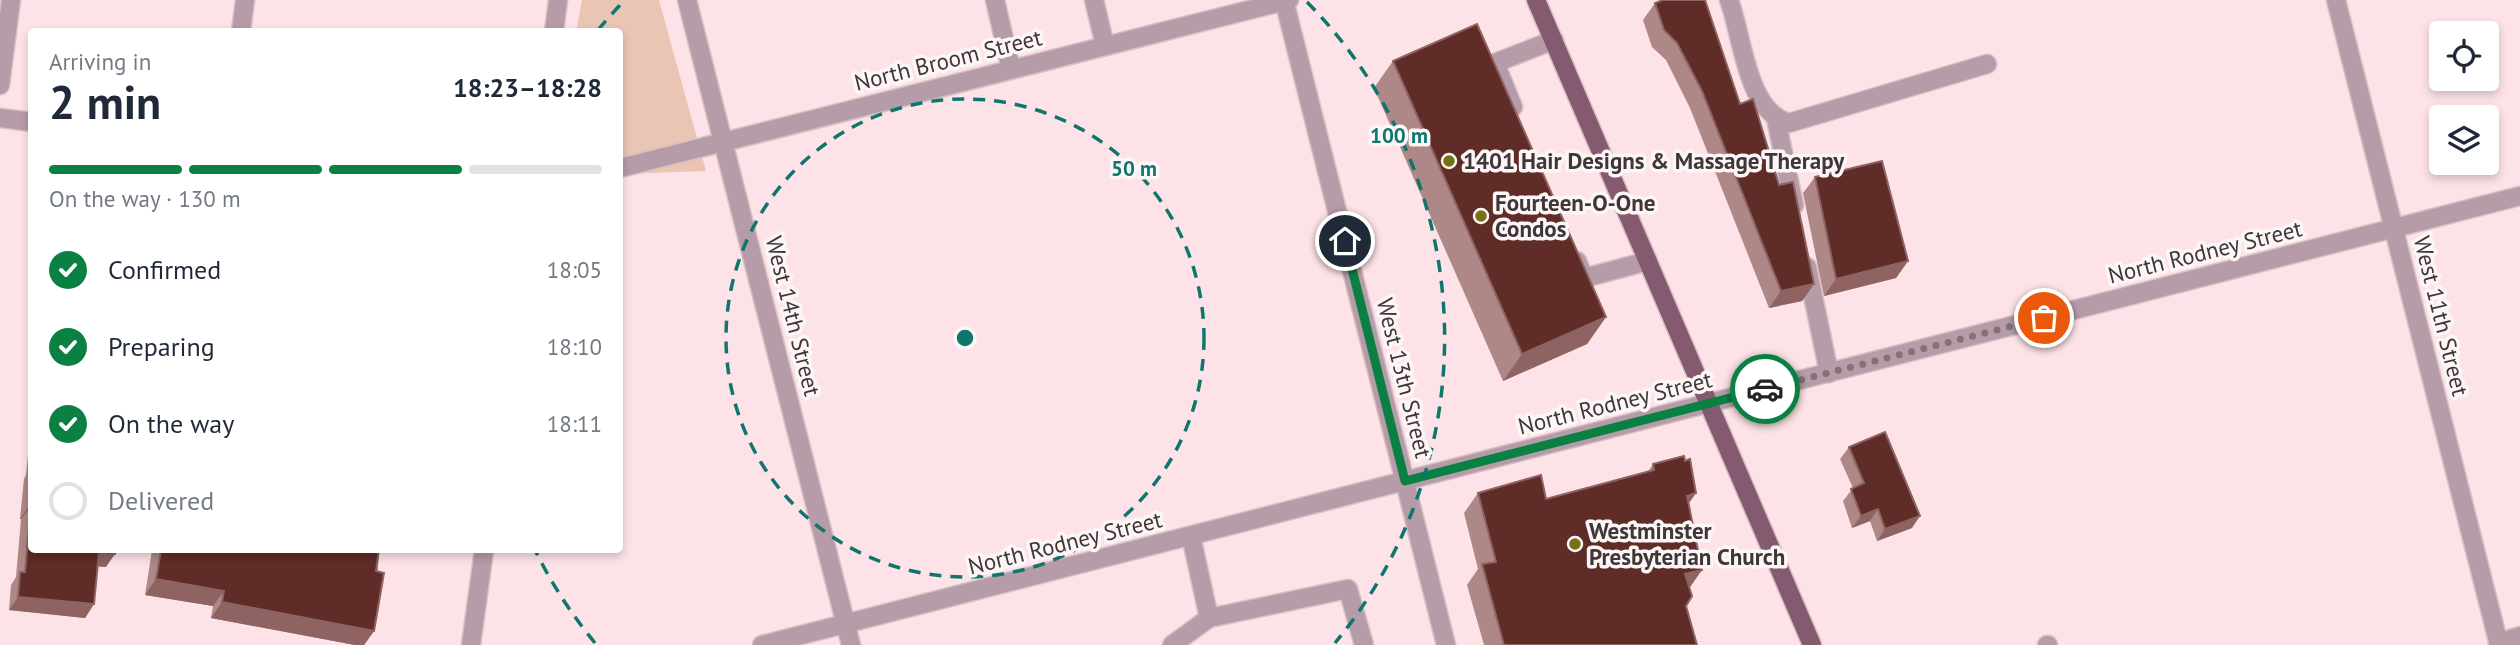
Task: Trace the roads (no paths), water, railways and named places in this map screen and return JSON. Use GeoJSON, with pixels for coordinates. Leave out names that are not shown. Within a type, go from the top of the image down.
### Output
{"type":"FeatureCollection","features":[{"type":"Feature","properties":{"kind":"main road"},"geometry":{"type":"LineString","coordinates":[[1536,0],[1812,645]]}},
{"type":"Feature","properties":{"kind":"street"},"geometry":{"type":"LineString","coordinates":[[0,85],[12,0]]}},
{"type":"Feature","properties":{"kind":"street"},"geometry":{"type":"LineString","coordinates":[[242,28],[245,0]]}},
{"type":"Feature","properties":{"kind":"street"},"geometry":{"type":"LineString","coordinates":[[554,28],[558,0]]}},
{"type":"Feature","properties":{"kind":"street","name":"West 14th Street"},"geometry":{"type":"LineString","coordinates":[[687,0],[851,645]]}},
{"type":"Feature","properties":{"kind":"street"},"geometry":{"type":"LineString","coordinates":[[995,0],[1011,69]]}},
{"type":"Feature","properties":{"kind":"street"},"geometry":{"type":"LineString","coordinates":[[1094,0],[1105,46]]}},
{"type":"Feature","properties":{"kind":"street","name":"North Broom Street"},"geometry":{"type":"LineString","coordinates":[[623,167],[1286,0]]}},
{"type":"Feature","properties":{"kind":"street","name":"West 13th Street"},"geometry":{"type":"LineString","coordinates":[[1286,0],[1446,645]]}},
{"type":"Feature","properties":{"kind":"street"},"geometry":{"type":"LineString","coordinates":[[1729,0],[1756,95],[1776,119],[1798,226]]}},
{"type":"Feature","properties":{"kind":"street","name":"West 11th Street"},"geometry":{"type":"LineString","coordinates":[[2336,0],[2499,644]]}},
{"type":"Feature","properties":{"kind":"street"},"geometry":{"type":"LineString","coordinates":[[1521,125],[1495,63],[1553,40]]}},
{"type":"Feature","properties":{"kind":"street"},"geometry":{"type":"LineString","coordinates":[[1776,119],[1789,123],[1987,64]]}},
{"type":"Feature","properties":{"kind":"street"},"geometry":{"type":"LineString","coordinates":[[0,118],[28,122]]}},
{"type":"Feature","properties":{"kind":"street","name":"North Rodney Street"},"geometry":{"type":"LineString","coordinates":[[762,645],[2520,196]]}},
{"type":"Feature","properties":{"kind":"street"},"geometry":{"type":"LineString","coordinates":[[1568,239],[1584,278],[1648,261]]}},
{"type":"Feature","properties":{"kind":"street"},"geometry":{"type":"LineString","coordinates":[[1804,253],[1829,373]]}},
{"type":"Feature","properties":{"kind":"street"},"geometry":{"type":"LineString","coordinates":[[1191,536],[1209,618]]}},
{"type":"Feature","properties":{"kind":"street"},"geometry":{"type":"LineString","coordinates":[[471,645],[484,553]]}},
{"type":"Feature","properties":{"kind":"street"},"geometry":{"type":"LineString","coordinates":[[1172,645],[1209,618],[1348,589],[1364,645]]}},
{"type":"Feature","properties":{"kind":"street"},"geometry":{"type":"LineString","coordinates":[[2499,644],[2520,636]]}},
{"type":"Feature","properties":{"kind":"place","name":"1401 Hair Designs & Massage Therapy"},"geometry":{"type":"Point","coordinates":[1449,161]}},
{"type":"Feature","properties":{"kind":"place","name":"Fourteen-O-One Condos"},"geometry":{"type":"Point","coordinates":[1481,216]}},
{"type":"Feature","properties":{"kind":"place","name":"Westminster Presbyterian Church"},"geometry":{"type":"Point","coordinates":[1575,544]}}]}
